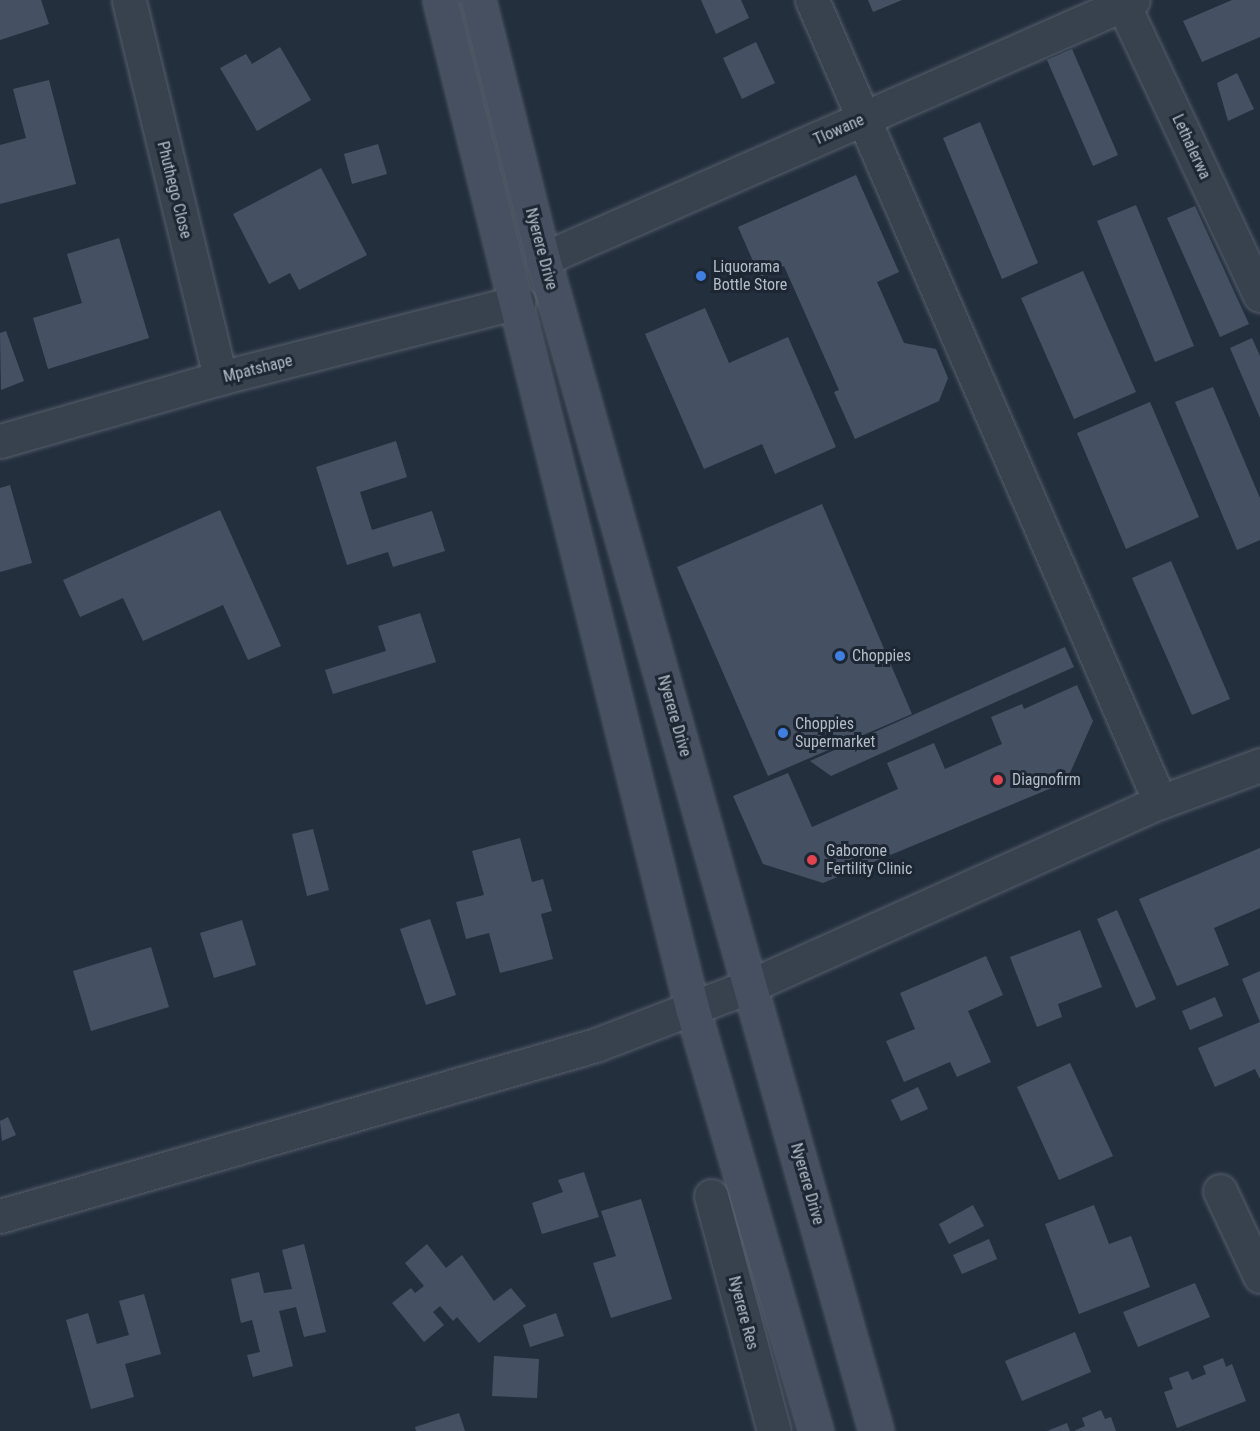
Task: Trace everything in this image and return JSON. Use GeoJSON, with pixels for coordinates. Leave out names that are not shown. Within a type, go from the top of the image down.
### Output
{"type":"FeatureCollection","features":[{"type":"Feature","properties":{"kind":"main road"},"geometry":{"type":"LineString","coordinates":[[440,0],[518,303],[692,1008],[816,1431]]}},
{"type":"Feature","properties":{"kind":"main road","name":"Nyerere Drive"},"geometry":{"type":"LineString","coordinates":[[478,0],[543,259],[752,985],[876,1431]]}},
{"type":"Feature","properties":{"kind":"street"},"geometry":{"type":"LineString","coordinates":[[812,0],[861,120],[1160,802]]}},
{"type":"Feature","properties":{"kind":"street","name":"Phuthego Close"},"geometry":{"type":"LineString","coordinates":[[129,1],[220,378]]}},
{"type":"Feature","properties":{"kind":"street","name":"Tlowane"},"geometry":{"type":"LineString","coordinates":[[543,259],[1126,2]]}},
{"type":"Feature","properties":{"kind":"street","name":"Lethalerwa"},"geometry":{"type":"LineString","coordinates":[[1126,2],[1260,295]]}},
{"type":"Feature","properties":{"kind":"street","name":"Mpatshape"},"geometry":{"type":"LineString","coordinates":[[0,441],[220,378],[518,303]]}},
{"type":"Feature","properties":{"kind":"street"},"geometry":{"type":"LineString","coordinates":[[0,1216],[596,1045],[752,985],[1160,802],[1260,765]]}},
{"type":"Feature","properties":{"kind":"street"},"geometry":{"type":"LineString","coordinates":[[1220,1191],[1260,1276]]}},
{"type":"Feature","properties":{"kind":"street","name":"Nyerere Res"},"geometry":{"type":"LineString","coordinates":[[711,1196],[774,1431]]}},
{"type":"Feature","properties":{"kind":"building"},"geometry":{"type":"Polygon","coordinates":[[[0,0],[41,0],[49,24],[0,40],[0,0]]]}},
{"type":"Feature","properties":{"kind":"building"},"geometry":{"type":"Polygon","coordinates":[[[701,0],[741,0],[749,18],[716,34],[701,0]]]}},
{"type":"Feature","properties":{"kind":"building"},"geometry":{"type":"Polygon","coordinates":[[[868,0],[902,0],[873,12],[868,0]]]}},
{"type":"Feature","properties":{"kind":"building"},"geometry":{"type":"Polygon","coordinates":[[[1232,0],[1260,0],[1260,37],[1202,62],[1183,21],[1232,0]]]}},
{"type":"Feature","properties":{"kind":"building"},"geometry":{"type":"Polygon","coordinates":[[[756,42],[775,83],[742,99],[723,58],[756,42]]]}},
{"type":"Feature","properties":{"kind":"building"},"geometry":{"type":"Polygon","coordinates":[[[280,47],[311,100],[257,131],[220,68],[246,54],[252,64],[280,47]]]}},
{"type":"Feature","properties":{"kind":"building"},"geometry":{"type":"Polygon","coordinates":[[[1072,49],[1118,155],[1093,166],[1047,60],[1072,49]]]}},
{"type":"Feature","properties":{"kind":"building"},"geometry":{"type":"Polygon","coordinates":[[[1237,73],[1254,109],[1228,121],[1217,83],[1237,73]]]}},
{"type":"Feature","properties":{"kind":"building"},"geometry":{"type":"Polygon","coordinates":[[[49,80],[76,184],[0,204],[0,145],[26,138],[13,89],[49,80]]]}},
{"type":"Feature","properties":{"kind":"building"},"geometry":{"type":"Polygon","coordinates":[[[980,122],[1038,263],[1002,279],[943,138],[980,122]]]}},
{"type":"Feature","properties":{"kind":"building"},"geometry":{"type":"Polygon","coordinates":[[[378,144],[387,174],[352,184],[344,154],[378,144]]]}},
{"type":"Feature","properties":{"kind":"building"},"geometry":{"type":"Polygon","coordinates":[[[321,168],[367,255],[299,290],[290,273],[269,284],[233,214],[321,168]]]}},
{"type":"Feature","properties":{"kind":"building"},"geometry":{"type":"Polygon","coordinates":[[[856,175],[899,272],[877,282],[904,343],[936,349],[948,378],[939,401],[855,439],[834,392],[839,390],[784,266],[760,277],[738,227],[856,175]]]}},
{"type":"Feature","properties":{"kind":"building"},"geometry":{"type":"Polygon","coordinates":[[[1136,205],[1194,346],[1155,362],[1097,221],[1136,205]]]}},
{"type":"Feature","properties":{"kind":"building"},"geometry":{"type":"Polygon","coordinates":[[[1195,206],[1249,324],[1220,337],[1167,218],[1195,206]]]}},
{"type":"Feature","properties":{"kind":"building"},"geometry":{"type":"Polygon","coordinates":[[[119,238],[149,338],[48,369],[33,318],[82,303],[67,254],[119,238]]]}},
{"type":"Feature","properties":{"kind":"building"},"geometry":{"type":"Polygon","coordinates":[[[1083,271],[1136,392],[1074,419],[1021,298],[1083,271]]]}},
{"type":"Feature","properties":{"kind":"building"},"geometry":{"type":"Polygon","coordinates":[[[705,308],[729,363],[788,337],[836,447],[775,474],[762,444],[704,469],[645,334],[705,308]]]}},
{"type":"Feature","properties":{"kind":"building"},"geometry":{"type":"Polygon","coordinates":[[[6,331],[24,381],[1,390],[0,333],[6,331]]]}},
{"type":"Feature","properties":{"kind":"building"},"geometry":{"type":"Polygon","coordinates":[[[1252,338],[1260,356],[1260,418],[1230,348],[1252,338]]]}},
{"type":"Feature","properties":{"kind":"building"},"geometry":{"type":"Polygon","coordinates":[[[1213,387],[1260,498],[1260,540],[1237,550],[1175,402],[1213,387]]]}},
{"type":"Feature","properties":{"kind":"building"},"geometry":{"type":"Polygon","coordinates":[[[1150,402],[1199,517],[1126,549],[1077,433],[1150,402]]]}},
{"type":"Feature","properties":{"kind":"building"},"geometry":{"type":"Polygon","coordinates":[[[396,441],[407,477],[360,492],[372,530],[432,511],[445,551],[393,567],[388,552],[347,565],[316,467],[396,441]]]}},
{"type":"Feature","properties":{"kind":"building"},"geometry":{"type":"Polygon","coordinates":[[[10,485],[32,563],[0,572],[0,488],[10,485]]]}},
{"type":"Feature","properties":{"kind":"building"},"geometry":{"type":"Polygon","coordinates":[[[822,504],[912,714],[768,776],[677,567],[822,504]]]}},
{"type":"Feature","properties":{"kind":"building"},"geometry":{"type":"Polygon","coordinates":[[[220,510],[281,646],[248,660],[223,605],[143,641],[123,598],[80,617],[63,580],[220,510]]]}},
{"type":"Feature","properties":{"kind":"building"},"geometry":{"type":"Polygon","coordinates":[[[1171,561],[1230,699],[1192,715],[1132,578],[1171,561]]]}},
{"type":"Feature","properties":{"kind":"building"},"geometry":{"type":"Polygon","coordinates":[[[420,613],[436,662],[333,694],[325,670],[386,651],[378,626],[420,613]]]}},
{"type":"Feature","properties":{"kind":"building"},"geometry":{"type":"Polygon","coordinates":[[[1065,647],[1074,667],[831,776],[810,761],[1065,647]]]}},
{"type":"Feature","properties":{"kind":"building"},"geometry":{"type":"Polygon","coordinates":[[[1077,685],[1093,721],[1066,782],[823,883],[763,864],[733,796],[788,773],[812,827],[898,789],[887,763],[934,743],[945,769],[1002,744],[991,717],[1022,704],[1024,709],[1077,685]]]}},
{"type":"Feature","properties":{"kind":"building"},"geometry":{"type":"Polygon","coordinates":[[[313,829],[329,890],[307,896],[292,834],[313,829]]]}},
{"type":"Feature","properties":{"kind":"building"},"geometry":{"type":"Polygon","coordinates":[[[520,838],[532,882],[543,879],[552,911],[541,914],[553,959],[500,973],[489,933],[466,939],[456,902],[484,895],[472,851],[520,838]]]}},
{"type":"Feature","properties":{"kind":"building"},"geometry":{"type":"Polygon","coordinates":[[[1260,848],[1260,908],[1214,928],[1229,965],[1177,986],[1139,899],[1260,848]]]}},
{"type":"Feature","properties":{"kind":"building"},"geometry":{"type":"Polygon","coordinates":[[[1117,910],[1156,999],[1136,1008],[1097,919],[1117,910]]]}},
{"type":"Feature","properties":{"kind":"building"},"geometry":{"type":"Polygon","coordinates":[[[430,919],[456,995],[426,1005],[400,929],[430,919]]]}},
{"type":"Feature","properties":{"kind":"building"},"geometry":{"type":"Polygon","coordinates":[[[242,920],[256,965],[214,978],[200,933],[242,920]]]}},
{"type":"Feature","properties":{"kind":"building"},"geometry":{"type":"Polygon","coordinates":[[[1080,930],[1102,987],[1058,1004],[1062,1017],[1037,1027],[1010,957],[1080,930]]]}},
{"type":"Feature","properties":{"kind":"building"},"geometry":{"type":"Polygon","coordinates":[[[151,947],[169,1007],[91,1031],[73,971],[151,947]]]}},
{"type":"Feature","properties":{"kind":"building"},"geometry":{"type":"Polygon","coordinates":[[[986,956],[1003,995],[968,1011],[991,1062],[957,1077],[950,1062],[904,1082],[886,1041],[915,1029],[900,993],[986,956]]]}},
{"type":"Feature","properties":{"kind":"building"},"geometry":{"type":"Polygon","coordinates":[[[1260,971],[1260,1022],[1242,979],[1260,971]]]}},
{"type":"Feature","properties":{"kind":"building"},"geometry":{"type":"Polygon","coordinates":[[[1215,997],[1223,1016],[1190,1030],[1182,1011],[1215,997]]]}},
{"type":"Feature","properties":{"kind":"building"},"geometry":{"type":"Polygon","coordinates":[[[1260,1022],[1260,1079],[1255,1069],[1215,1087],[1198,1048],[1260,1022]]]}},
{"type":"Feature","properties":{"kind":"building"},"geometry":{"type":"Polygon","coordinates":[[[1070,1063],[1113,1156],[1059,1180],[1017,1087],[1070,1063]]]}},
{"type":"Feature","properties":{"kind":"building"},"geometry":{"type":"Polygon","coordinates":[[[918,1087],[928,1109],[901,1121],[891,1100],[918,1087]]]}},
{"type":"Feature","properties":{"kind":"building"},"geometry":{"type":"Polygon","coordinates":[[[8,1117],[16,1135],[2,1141],[0,1121],[8,1117]]]}},
{"type":"Feature","properties":{"kind":"building"},"geometry":{"type":"Polygon","coordinates":[[[584,1172],[599,1217],[542,1234],[532,1203],[563,1192],[558,1180],[584,1172]]]}},
{"type":"Feature","properties":{"kind":"building"},"geometry":{"type":"Polygon","coordinates":[[[641,1199],[672,1299],[611,1318],[593,1263],[616,1256],[601,1211],[641,1199]]]}},
{"type":"Feature","properties":{"kind":"building"},"geometry":{"type":"Polygon","coordinates":[[[973,1205],[984,1226],[949,1244],[939,1224],[973,1205]]]}},
{"type":"Feature","properties":{"kind":"building"},"geometry":{"type":"Polygon","coordinates":[[[1094,1205],[1109,1244],[1131,1236],[1150,1287],[1079,1314],[1045,1224],[1094,1205]]]}},
{"type":"Feature","properties":{"kind":"building"},"geometry":{"type":"Polygon","coordinates":[[[989,1239],[997,1259],[962,1274],[953,1255],[989,1239]]]}},
{"type":"Feature","properties":{"kind":"building"},"geometry":{"type":"Polygon","coordinates":[[[304,1244],[326,1332],[304,1337],[296,1307],[279,1311],[293,1366],[253,1377],[247,1355],[260,1352],[252,1320],[241,1323],[231,1279],[259,1272],[264,1293],[292,1289],[282,1250],[304,1244]]]}},
{"type":"Feature","properties":{"kind":"building"},"geometry":{"type":"Polygon","coordinates":[[[427,1244],[446,1268],[462,1255],[494,1301],[511,1288],[526,1306],[479,1343],[457,1317],[453,1321],[440,1306],[433,1312],[444,1325],[424,1342],[392,1303],[411,1288],[415,1293],[424,1286],[405,1263],[427,1244]]]}},
{"type":"Feature","properties":{"kind":"building"},"geometry":{"type":"Polygon","coordinates":[[[1195,1283],[1210,1317],[1138,1347],[1123,1312],[1195,1283]]]}},
{"type":"Feature","properties":{"kind":"building"},"geometry":{"type":"Polygon","coordinates":[[[144,1294],[161,1354],[125,1364],[134,1397],[91,1409],[66,1320],[88,1313],[97,1344],[129,1335],[119,1301],[144,1294]]]}},
{"type":"Feature","properties":{"kind":"building"},"geometry":{"type":"Polygon","coordinates":[[[556,1313],[564,1336],[530,1347],[523,1325],[556,1313]]]}},
{"type":"Feature","properties":{"kind":"building"},"geometry":{"type":"Polygon","coordinates":[[[1075,1332],[1091,1372],[1022,1401],[1005,1361],[1075,1332]]]}},
{"type":"Feature","properties":{"kind":"building"},"geometry":{"type":"Polygon","coordinates":[[[494,1356],[539,1359],[537,1398],[492,1396],[494,1356]]]}},
{"type":"Feature","properties":{"kind":"building"},"geometry":{"type":"Polygon","coordinates":[[[1223,1358],[1226,1367],[1232,1364],[1246,1401],[1177,1428],[1164,1392],[1173,1389],[1169,1378],[1188,1371],[1192,1380],[1206,1374],[1203,1366],[1223,1358]]]}},
{"type":"Feature","properties":{"kind":"building"},"geometry":{"type":"Polygon","coordinates":[[[1101,1410],[1105,1419],[1111,1417],[1116,1431],[1074,1431],[1085,1426],[1082,1418],[1101,1410]]]}},
{"type":"Feature","properties":{"kind":"building"},"geometry":{"type":"Polygon","coordinates":[[[459,1413],[465,1431],[416,1431],[415,1427],[459,1413]]]}},
{"type":"Feature","properties":{"kind":"building"},"geometry":{"type":"Polygon","coordinates":[[[1067,1423],[1070,1431],[1047,1431],[1067,1423]]]}},
{"type":"Feature","properties":{"kind":"place","name":"Liquorama Bottle Store"},"geometry":{"type":"Point","coordinates":[701,276]}},
{"type":"Feature","properties":{"kind":"place","name":"Choppies"},"geometry":{"type":"Point","coordinates":[840,656]}},
{"type":"Feature","properties":{"kind":"place","name":"Choppies Supermarket"},"geometry":{"type":"Point","coordinates":[783,733]}},
{"type":"Feature","properties":{"kind":"place","name":"Diagnofirm"},"geometry":{"type":"Point","coordinates":[998,780]}},
{"type":"Feature","properties":{"kind":"place","name":"Gaborone Fertility Clinic"},"geometry":{"type":"Point","coordinates":[812,860]}}]}
